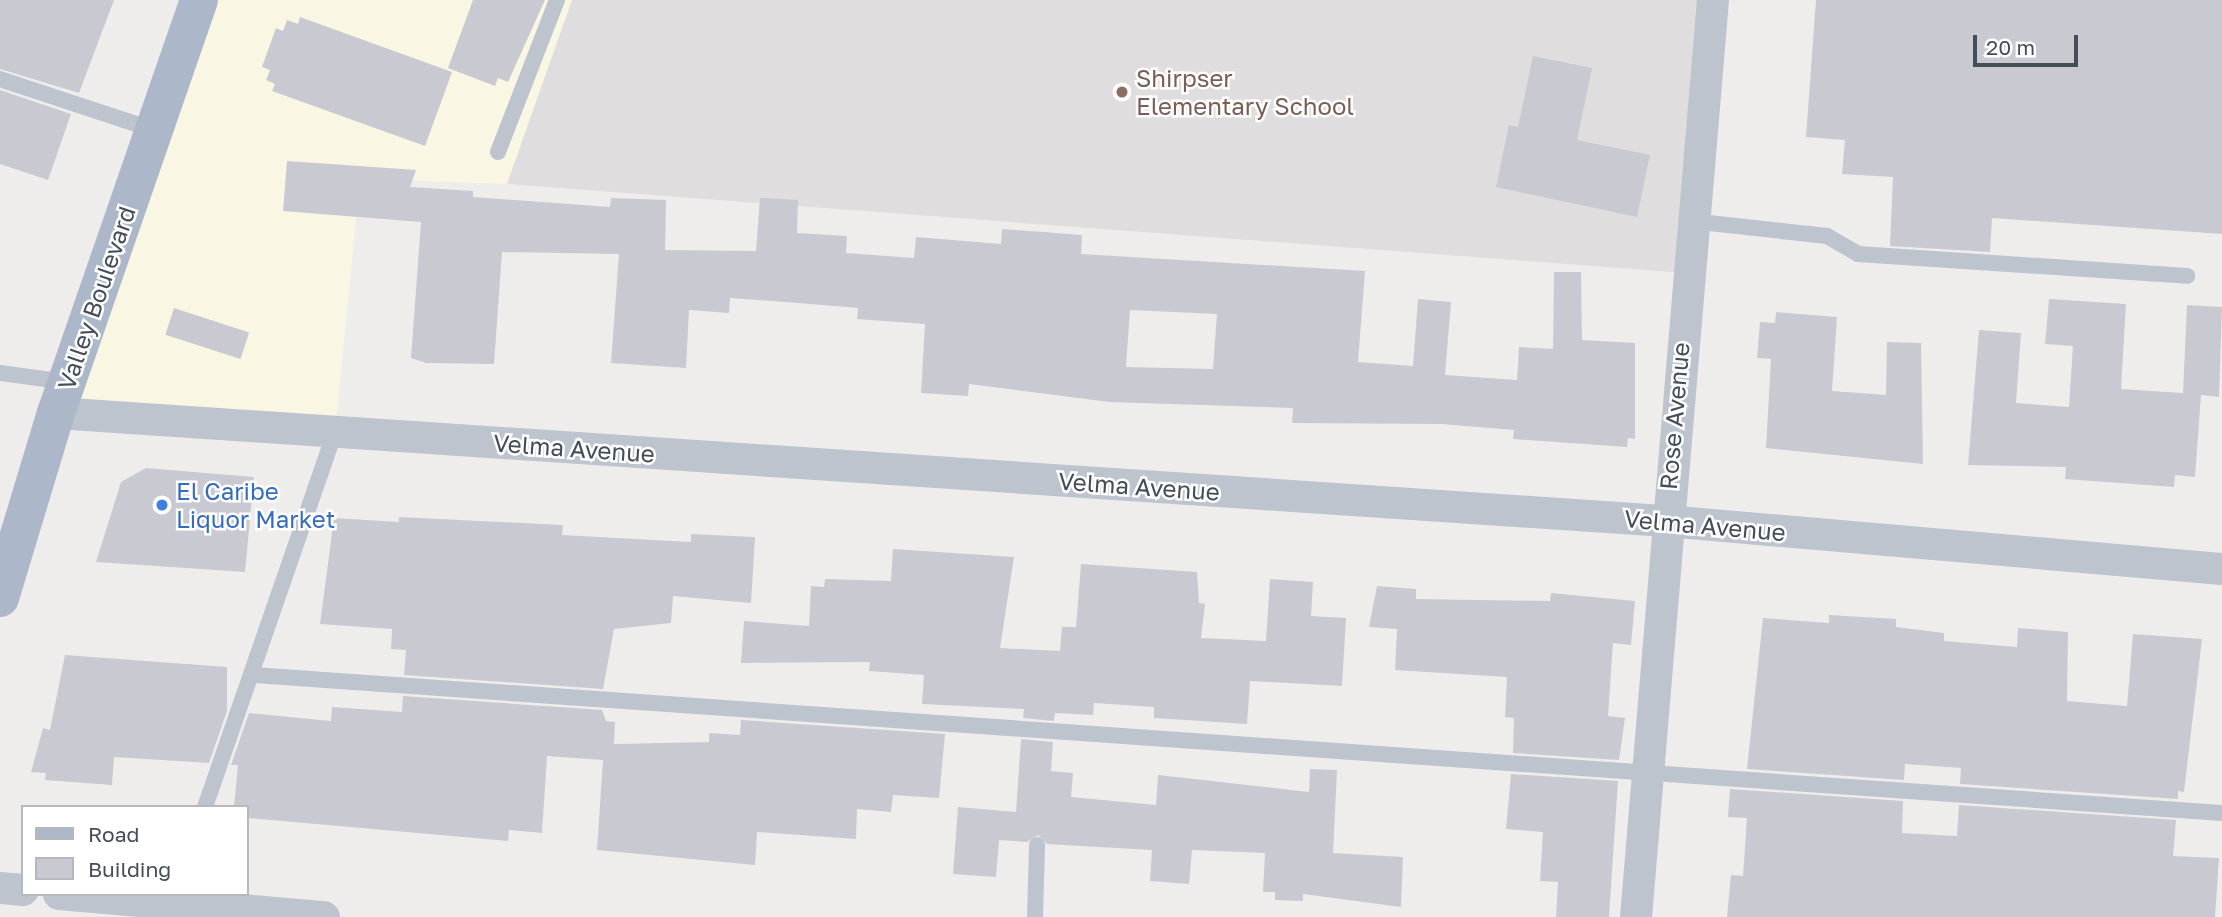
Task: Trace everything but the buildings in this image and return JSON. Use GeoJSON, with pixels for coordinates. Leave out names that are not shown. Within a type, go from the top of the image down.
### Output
{"type":"FeatureCollection","features":[{"type":"Feature","properties":{"kind":"main road","name":"Valley Boulevard"},"geometry":{"type":"LineString","coordinates":[[0,598],[61,398],[199,0]]}},
{"type":"Feature","properties":{"kind":"street","name":"Rose Avenue"},"geometry":{"type":"LineString","coordinates":[[1636,917],[1691,221],[1713,0]]}},
{"type":"Feature","properties":{"kind":"street","name":"Velma Avenue"},"geometry":{"type":"LineString","coordinates":[[61,398],[335,432],[1666,521],[2222,569]]}},
{"type":"Feature","properties":{"kind":"street"},"geometry":{"type":"LineString","coordinates":[[0,888],[21,890]]}},
{"type":"Feature","properties":{"kind":"street"},"geometry":{"type":"LineString","coordinates":[[78,896],[169,906],[324,917]]}},
{"type":"Feature","properties":{"kind":"lane"},"geometry":{"type":"LineString","coordinates":[[498,152],[557,0]]}},
{"type":"Feature","properties":{"kind":"lane"},"geometry":{"type":"LineString","coordinates":[[0,79],[154,130]]}},
{"type":"Feature","properties":{"kind":"lane"},"geometry":{"type":"LineString","coordinates":[[1691,221],[1827,236],[1858,254],[2187,276]]}},
{"type":"Feature","properties":{"kind":"lane"},"geometry":{"type":"LineString","coordinates":[[0,373],[61,398]]}},
{"type":"Feature","properties":{"kind":"lane"},"geometry":{"type":"LineString","coordinates":[[206,805],[335,432]]}},
{"type":"Feature","properties":{"kind":"lane"},"geometry":{"type":"LineString","coordinates":[[253,675],[2222,813]]}},
{"type":"Feature","properties":{"kind":"lane"},"geometry":{"type":"LineString","coordinates":[[1035,917],[1037,845]]}},
{"type":"Feature","properties":{"kind":"shaded area"},"geometry":{"type":"Polygon","coordinates":[[[200,0],[572,0],[507,184],[360,179],[335,432],[56,413],[200,0]]]}},
{"type":"Feature","properties":{"kind":"shaded area","name":"Shirpser Elementary School"},"geometry":{"type":"Polygon","coordinates":[[[572,0],[1713,0],[1686,273],[507,184],[572,0]]]}},
{"type":"Feature","properties":{"kind":"place","name":"Shirpser Elementary School"},"geometry":{"type":"Point","coordinates":[1122,92]}},
{"type":"Feature","properties":{"kind":"place","name":"El Caribe Liquor Market"},"geometry":{"type":"Point","coordinates":[162,505]}}]}
